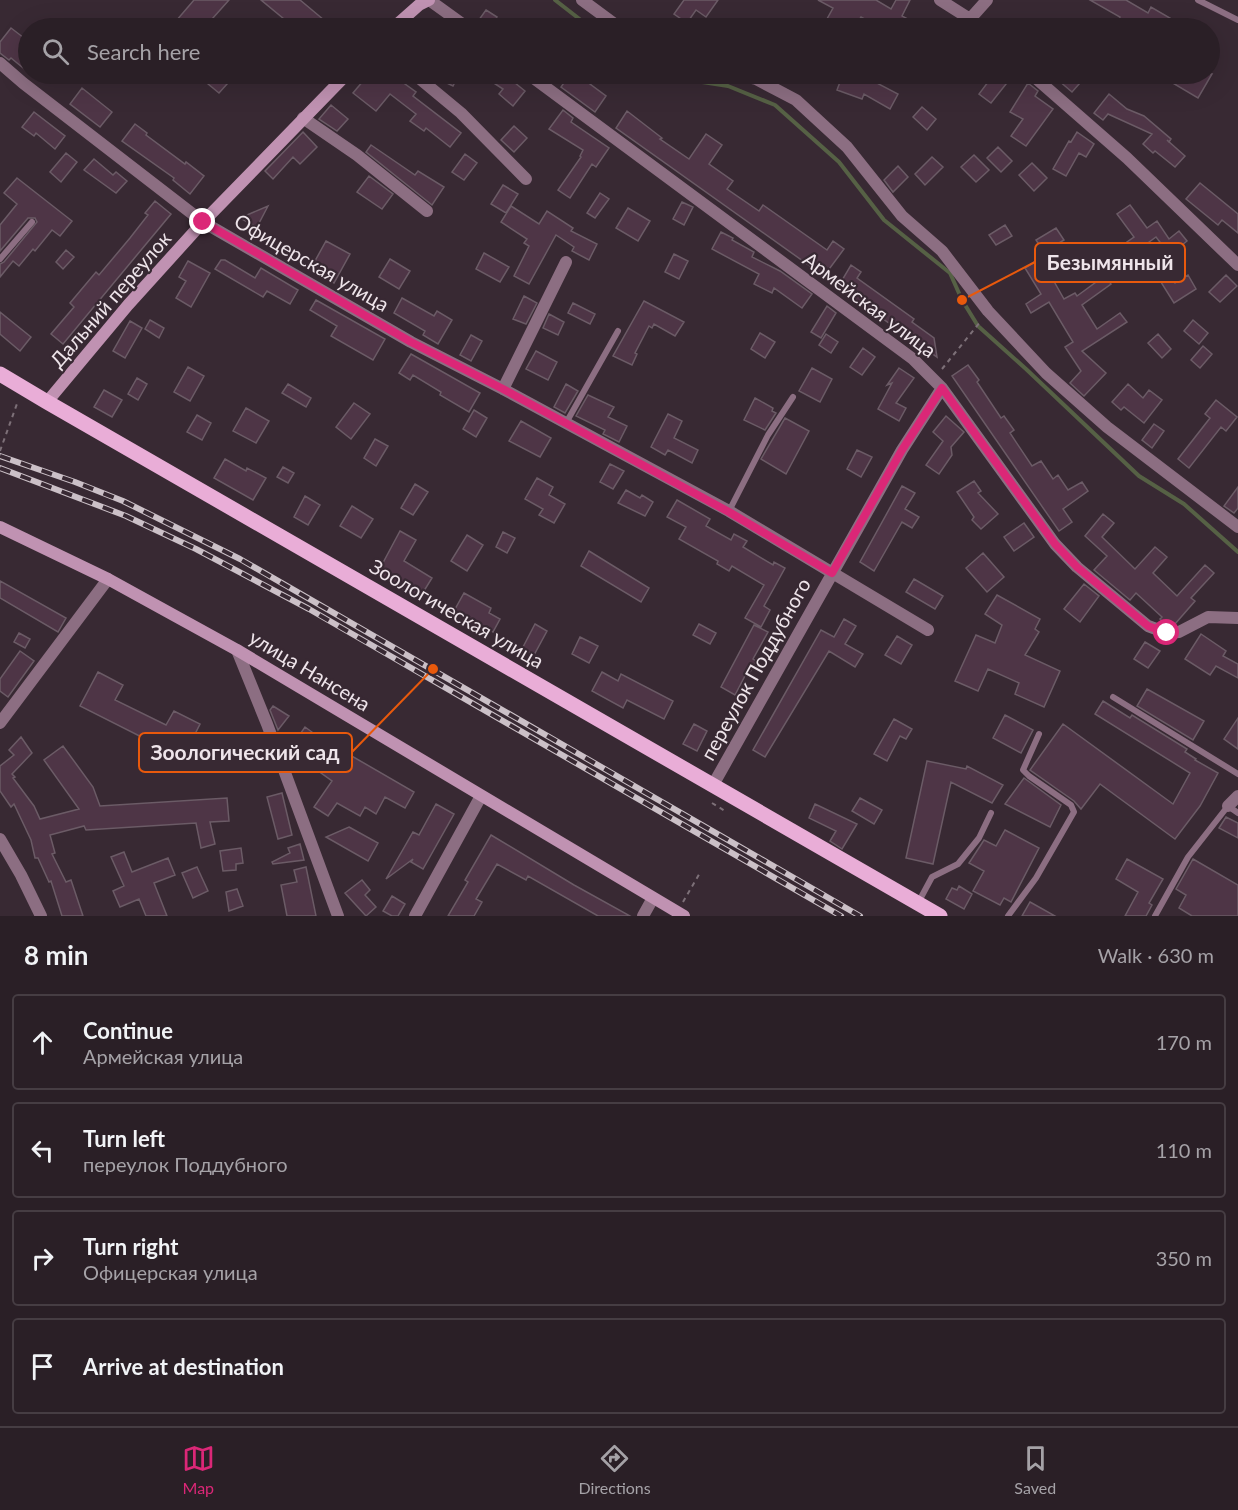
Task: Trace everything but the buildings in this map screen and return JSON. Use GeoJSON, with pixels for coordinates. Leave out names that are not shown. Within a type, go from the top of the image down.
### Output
{"type":"FeatureCollection","features":[{"type":"Feature","properties":{"kind":"main road"},"geometry":{"type":"LineString","coordinates":[[404,18],[419,5],[429,0]]}},
{"type":"Feature","properties":{"kind":"main road","name":"Дальний переулок"},"geometry":{"type":"LineString","coordinates":[[47,402],[128,305],[203,222],[338,84]]}},
{"type":"Feature","properties":{"kind":"main road","name":"Зоологическая улица"},"geometry":{"type":"LineString","coordinates":[[0,374],[918,903]]}},
{"type":"Feature","properties":{"kind":"main road","name":"улица Нансена"},"geometry":{"type":"LineString","coordinates":[[0,527],[108,579],[237,650],[681,914]]}},
{"type":"Feature","properties":{"kind":"main road"},"geometry":{"type":"LineString","coordinates":[[918,903],[940,916]]}},
{"type":"Feature","properties":{"kind":"street"},"geometry":{"type":"LineString","coordinates":[[429,0],[454,18]]}},
{"type":"Feature","properties":{"kind":"street"},"geometry":{"type":"LineString","coordinates":[[582,0],[606,18]]}},
{"type":"Feature","properties":{"kind":"street"},"geometry":{"type":"LineString","coordinates":[[940,0],[968,18]]}},
{"type":"Feature","properties":{"kind":"street"},"geometry":{"type":"LineString","coordinates":[[971,18],[987,0]]}},
{"type":"Feature","properties":{"kind":"street","name":"Офицерская улица"},"geometry":{"type":"LineString","coordinates":[[0,63],[18,77]]}},
{"type":"Feature","properties":{"kind":"street","name":"Офицерская улица"},"geometry":{"type":"LineString","coordinates":[[27,84],[203,222],[411,342],[503,389],[729,512],[928,630]]}},
{"type":"Feature","properties":{"kind":"street"},"geometry":{"type":"LineString","coordinates":[[426,84],[461,113],[526,179]]}},
{"type":"Feature","properties":{"kind":"street","name":"Армейская улица"},"geometry":{"type":"LineString","coordinates":[[542,84],[913,359],[938,383],[1055,544],[1077,567],[1148,626],[1167,633],[1179,632],[1208,617],[1238,618]]}},
{"type":"Feature","properties":{"kind":"street"},"geometry":{"type":"LineString","coordinates":[[766,84],[796,100],[847,147],[902,216],[942,251],[988,311],[1046,373],[1107,427],[1238,527]]}},
{"type":"Feature","properties":{"kind":"street"},"geometry":{"type":"LineString","coordinates":[[1042,84],[1127,158],[1238,264]]}},
{"type":"Feature","properties":{"kind":"street"},"geometry":{"type":"LineString","coordinates":[[303,118],[357,155],[427,211]]}},
{"type":"Feature","properties":{"kind":"street"},"geometry":{"type":"LineString","coordinates":[[503,389],[566,262]]}},
{"type":"Feature","properties":{"kind":"street","name":"переулок Поддубного"},"geometry":{"type":"LineString","coordinates":[[713,784],[938,383]]}},
{"type":"Feature","properties":{"kind":"street"},"geometry":{"type":"LineString","coordinates":[[0,723],[108,579]]}},
{"type":"Feature","properties":{"kind":"street"},"geometry":{"type":"LineString","coordinates":[[237,650],[339,916]]}},
{"type":"Feature","properties":{"kind":"street"},"geometry":{"type":"LineString","coordinates":[[415,916],[481,796]]}},
{"type":"Feature","properties":{"kind":"street"},"geometry":{"type":"LineString","coordinates":[[1233,809],[1238,796]]}},
{"type":"Feature","properties":{"kind":"street"},"geometry":{"type":"LineString","coordinates":[[0,839],[21,874],[41,916]]}},
{"type":"Feature","properties":{"kind":"street"},"geometry":{"type":"LineString","coordinates":[[643,916],[653,898]]}},
{"type":"Feature","properties":{"kind":"lane"},"geometry":{"type":"LineString","coordinates":[[1198,0],[1238,20]]}},
{"type":"Feature","properties":{"kind":"lane"},"geometry":{"type":"LineString","coordinates":[[0,259],[32,222]]}},
{"type":"Feature","properties":{"kind":"lane"},"geometry":{"type":"LineString","coordinates":[[566,423],[618,331]]}},
{"type":"Feature","properties":{"kind":"lane"},"geometry":{"type":"LineString","coordinates":[[729,512],[768,435],[792,397]]}},
{"type":"Feature","properties":{"kind":"lane"},"geometry":{"type":"LineString","coordinates":[[1113,697],[1238,774]]}},
{"type":"Feature","properties":{"kind":"lane"},"geometry":{"type":"LineString","coordinates":[[1008,916],[1036,878],[1074,812],[1071,805],[1023,770],[1039,734]]}},
{"type":"Feature","properties":{"kind":"lane"},"geometry":{"type":"LineString","coordinates":[[1155,916],[1188,857],[1233,809]]}},
{"type":"Feature","properties":{"kind":"lane"},"geometry":{"type":"LineString","coordinates":[[918,903],[932,877],[958,864],[979,838],[991,813]]}},
{"type":"Feature","properties":{"kind":"path"},"geometry":{"type":"LineString","coordinates":[[938,383],[976,328]]}},
{"type":"Feature","properties":{"kind":"path"},"geometry":{"type":"LineString","coordinates":[[0,451],[23,387]]}},
{"type":"Feature","properties":{"kind":"path"},"geometry":{"type":"LineString","coordinates":[[711,802],[725,811]]}},
{"type":"Feature","properties":{"kind":"path"},"geometry":{"type":"LineString","coordinates":[[681,914],[701,871]]}},
{"type":"Feature","properties":{"kind":"waterway"},"geometry":{"type":"LineString","coordinates":[[555,0],[578,18]]}},
{"type":"Feature","properties":{"kind":"waterway"},"geometry":{"type":"LineString","coordinates":[[715,84],[728,86],[775,105],[839,162],[884,220],[950,273],[962,300],[978,326],[1139,476],[1184,504],[1238,552]]}},
{"type":"Feature","properties":{"kind":"railway"},"geometry":{"type":"LineString","coordinates":[[0,456],[123,501],[240,559],[860,916]]}},
{"type":"Feature","properties":{"kind":"railway"},"geometry":{"type":"LineString","coordinates":[[0,468],[126,516],[196,549],[309,609],[841,916]]}},
{"type":"Feature","properties":{"kind":"place","name":"Безымянный"},"geometry":{"type":"Point","coordinates":[962,300]}},
{"type":"Feature","properties":{"kind":"place","name":"Зоологический сад"},"geometry":{"type":"Point","coordinates":[433,669]}},
{"type":"Feature","properties":{"kind":"route"},"geometry":{"type":"LineString","coordinates":[[203,222],[411,342],[503,389],[729,512],[832,573],[902,450],[942,388],[1055,544],[1077,567],[1148,626],[1167,633]]}}]}
